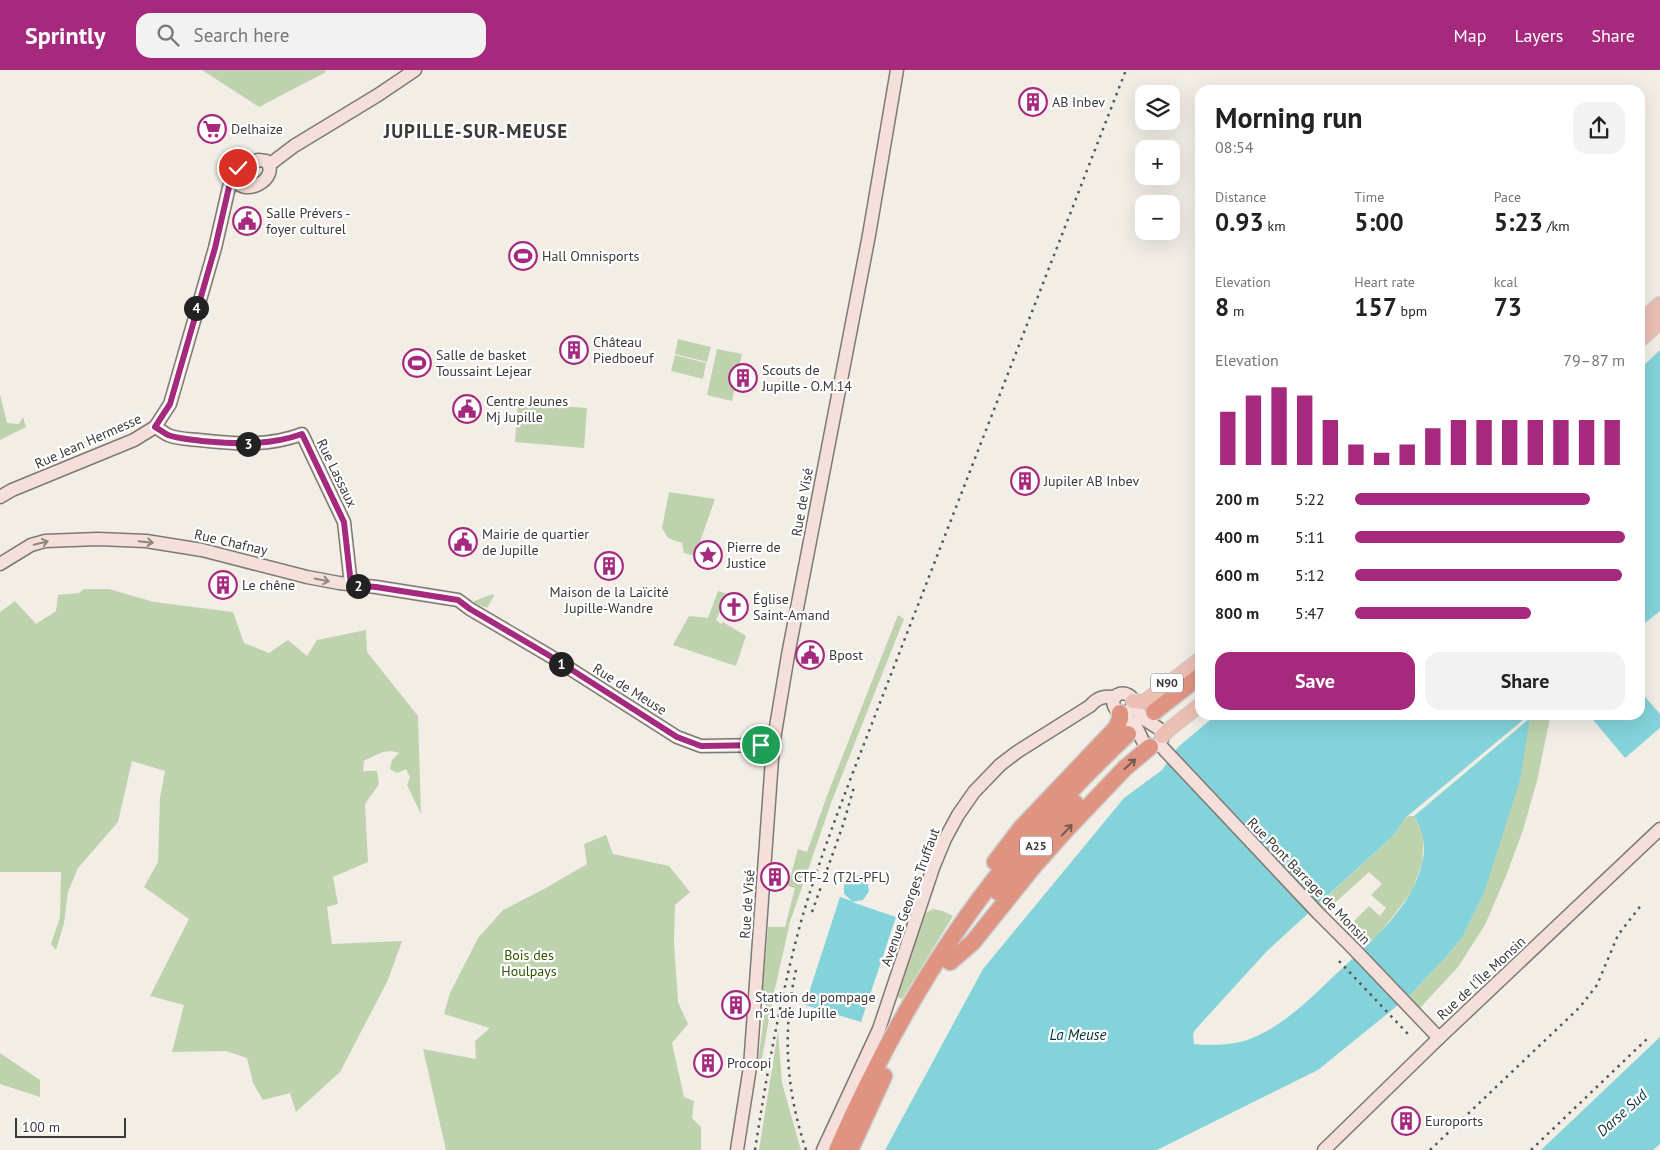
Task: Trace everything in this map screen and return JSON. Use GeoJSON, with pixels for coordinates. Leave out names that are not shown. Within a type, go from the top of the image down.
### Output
{"type":"FeatureCollection","features":[{"type":"Feature","properties":{"kind":"highway","name":"A25"},"geometry":{"type":"LineString","coordinates":[[850,1150],[884,1076],[948,955],[973,942],[1034,866],[1125,768],[1195,682]]}},
{"type":"Feature","properties":{"kind":"highway","name":"A25"},"geometry":{"type":"LineString","coordinates":[[837,1150],[883,1053],[908,1010],[948,955],[994,880],[1043,820],[1151,735],[1195,695]]}},
{"type":"Feature","properties":{"kind":"highway"},"geometry":{"type":"LineString","coordinates":[[948,955],[948,933],[1009,842],[1113,732],[1119,722],[1123,706]]}},
{"type":"Feature","properties":{"kind":"main road"},"geometry":{"type":"LineString","coordinates":[[1645,318],[1660,304]]}},
{"type":"Feature","properties":{"kind":"main road"},"geometry":{"type":"LineString","coordinates":[[1645,328],[1660,315]]}},
{"type":"Feature","properties":{"kind":"main road"},"geometry":{"type":"LineString","coordinates":[[1645,336],[1660,322]]}},
{"type":"Feature","properties":{"kind":"main road"},"geometry":{"type":"LineString","coordinates":[[1645,344],[1660,331]]}},
{"type":"Feature","properties":{"kind":"main road","name":"N90"},"geometry":{"type":"LineString","coordinates":[[1123,706],[1144,702],[1195,663]]}},
{"type":"Feature","properties":{"kind":"main road","name":"N90"},"geometry":{"type":"LineString","coordinates":[[1151,735],[1167,730],[1195,709]]}},
{"type":"Feature","properties":{"kind":"street"},"geometry":{"type":"LineString","coordinates":[[266,163],[416,70]]}},
{"type":"Feature","properties":{"kind":"street","name":"Rue de Visé"},"geometry":{"type":"LineString","coordinates":[[737,1150],[750,1067],[773,745],[788,655],[868,235],[897,70]]}},
{"type":"Feature","properties":{"kind":"street"},"geometry":{"type":"LineString","coordinates":[[258,160],[266,163],[270,173],[260,183],[247,187],[239,186],[235,181],[233,176],[240,166],[258,160]]}},
{"type":"Feature","properties":{"kind":"street","name":"Rue Jean Hermesse"},"geometry":{"type":"LineString","coordinates":[[222,223],[223,209],[233,176]]}},
{"type":"Feature","properties":{"kind":"street","name":"Rue Jean Hermesse"},"geometry":{"type":"LineString","coordinates":[[0,497],[12,490],[134,440],[155,427],[170,404],[222,223],[235,198],[247,187]]}},
{"type":"Feature","properties":{"kind":"street","name":"Rue Lassaux"},"geometry":{"type":"LineString","coordinates":[[155,427],[168,435],[181,438],[236,444],[253,444],[302,434],[344,522],[351,585]]}},
{"type":"Feature","properties":{"kind":"street","name":"Rue Chafnay"},"geometry":{"type":"LineString","coordinates":[[0,564],[32,545],[45,541],[98,539],[146,541],[202,550],[306,577],[458,600]]}},
{"type":"Feature","properties":{"kind":"street","name":"Rue de Meuse"},"geometry":{"type":"LineString","coordinates":[[458,600],[677,737],[701,746],[773,745]]}},
{"type":"Feature","properties":{"kind":"street","name":"Avenue Georges Truffaut"},"geometry":{"type":"LineString","coordinates":[[823,1150],[876,1036],[936,861],[955,820],[974,792],[1000,765],[1032,742],[1100,698],[1123,706]]}},
{"type":"Feature","properties":{"kind":"street","name":"Rue Pont Barrage de Monsin"},"geometry":{"type":"LineString","coordinates":[[1123,706],[1134,724],[1151,735],[1438,1038]]}},
{"type":"Feature","properties":{"kind":"street","name":"Rue de l'Île Monsin"},"geometry":{"type":"LineString","coordinates":[[1324,1150],[1438,1038],[1660,830]]}},
{"type":"Feature","properties":{"kind":"green space"},"geometry":{"type":"Polygon","coordinates":[[[202,70],[325,70],[326,72],[259,107],[202,70]]]}},
{"type":"Feature","properties":{"kind":"green space"},"geometry":{"type":"Polygon","coordinates":[[[678,339],[711,347],[707,362],[675,354],[678,339]]]}},
{"type":"Feature","properties":{"kind":"green space"},"geometry":{"type":"Polygon","coordinates":[[[717,349],[742,354],[732,401],[707,395],[717,349]]]}},
{"type":"Feature","properties":{"kind":"green space"},"geometry":{"type":"Polygon","coordinates":[[[675,355],[706,363],[703,379],[671,371],[675,355]]]}},
{"type":"Feature","properties":{"kind":"green space"},"geometry":{"type":"Polygon","coordinates":[[[0,394],[7,423],[19,424],[23,417],[26,427],[0,440],[0,394]]]}},
{"type":"Feature","properties":{"kind":"green space"},"geometry":{"type":"Polygon","coordinates":[[[518,403],[587,408],[584,448],[515,442],[518,403]]]}},
{"type":"Feature","properties":{"kind":"green space"},"geometry":{"type":"Polygon","coordinates":[[[669,492],[715,499],[695,556],[684,553],[682,543],[668,538],[662,528],[669,492]]]}},
{"type":"Feature","properties":{"kind":"green space"},"geometry":{"type":"Polygon","coordinates":[[[84,589],[109,589],[154,602],[233,612],[244,643],[269,653],[288,640],[307,656],[317,640],[366,630],[367,652],[418,716],[421,814],[407,785],[410,777],[406,769],[397,773],[390,769],[392,760],[399,753],[385,752],[364,761],[363,771],[377,771],[379,784],[365,804],[368,862],[333,877],[338,904],[327,907],[332,944],[402,941],[388,980],[340,1072],[296,1112],[290,1093],[263,1100],[253,1083],[247,1058],[226,1051],[172,1052],[184,1005],[150,996],[189,919],[144,887],[158,862],[160,798],[165,771],[132,761],[118,822],[78,868],[68,892],[64,923],[56,950],[51,944],[60,917],[61,872],[0,872],[0,612],[15,601],[36,624],[56,611],[58,595],[79,593],[84,589]]]}},
{"type":"Feature","properties":{"kind":"green space"},"geometry":{"type":"Polygon","coordinates":[[[718,591],[728,594],[716,620],[721,624],[723,622],[746,636],[736,666],[673,645],[689,616],[708,618],[718,591]]]}},
{"type":"Feature","properties":{"kind":"green space"},"geometry":{"type":"Polygon","coordinates":[[[493,594],[494,596],[487,608],[474,603],[474,601],[493,594]]]}},
{"type":"Feature","properties":{"kind":"green space"},"geometry":{"type":"Polygon","coordinates":[[[898,615],[904,619],[831,803],[790,922],[772,1002],[761,1064],[758,1061],[767,995],[762,994],[768,927],[785,927],[795,888],[788,886],[798,849],[807,852],[828,793],[898,615]]]}},
{"type":"Feature","properties":{"kind":"green space"},"geometry":{"type":"Polygon","coordinates":[[[1529,720],[1550,720],[1537,781],[1523,830],[1485,925],[1458,967],[1418,1010],[1408,997],[1447,956],[1463,936],[1484,893],[1529,720]]]}},
{"type":"Feature","properties":{"kind":"green space"},"geometry":{"type":"Polygon","coordinates":[[[1414,816],[1424,838],[1422,864],[1412,891],[1376,937],[1368,943],[1355,940],[1337,920],[1342,914],[1351,924],[1369,906],[1380,916],[1386,908],[1371,895],[1382,884],[1369,872],[1326,911],[1319,904],[1395,834],[1404,819],[1414,816]]]}},
{"type":"Feature","properties":{"kind":"green space","name":"Bois des Houlpays"},"geometry":{"type":"Polygon","coordinates":[[[606,835],[613,854],[669,866],[690,892],[675,905],[674,942],[678,1002],[688,1024],[672,1043],[684,1097],[694,1101],[692,1118],[701,1127],[701,1150],[446,1150],[423,1049],[476,1059],[475,1041],[490,1028],[444,1014],[450,993],[478,938],[503,910],[587,864],[584,844],[606,835]]]}},
{"type":"Feature","properties":{"kind":"green space"},"geometry":{"type":"Polygon","coordinates":[[[933,909],[953,916],[902,999],[895,996],[924,914],[933,909]]]}},
{"type":"Feature","properties":{"kind":"green space"},"geometry":{"type":"Polygon","coordinates":[[[778,1031],[782,1083],[801,1150],[759,1150],[778,1031]]]}},
{"type":"Feature","properties":{"kind":"green space"},"geometry":{"type":"Polygon","coordinates":[[[0,1053],[40,1080],[40,1097],[0,1084],[0,1053]]]}},
{"type":"Feature","properties":{"kind":"water"},"geometry":{"type":"Polygon","coordinates":[[[1660,350],[1660,611],[1645,623],[1645,364],[1660,350]]]}},
{"type":"Feature","properties":{"kind":"water"},"geometry":{"type":"Polygon","coordinates":[[[1645,697],[1660,714],[1660,728],[1625,758],[1593,720],[1645,720],[1645,697]]]}},
{"type":"Feature","properties":{"kind":"water","name":"La Meuse"},"geometry":{"type":"Polygon","coordinates":[[[1210,720],[1523,720],[1404,819],[1395,834],[1267,951],[1195,1030],[1193,1034],[1194,1044],[1218,1045],[1250,1039],[1289,1017],[1374,939],[1399,911],[1417,880],[1422,863],[1424,844],[1414,816],[1530,720],[1520,780],[1484,893],[1463,936],[1447,956],[1408,997],[1318,1070],[1157,1150],[885,1150],[983,969],[1124,798],[1162,770],[1178,747],[1210,720]]]}},
{"type":"Feature","properties":{"kind":"water"},"geometry":{"type":"Polygon","coordinates":[[[858,875],[867,881],[869,891],[863,900],[852,902],[896,917],[861,1022],[805,1005],[840,897],[852,901],[844,894],[844,883],[852,876],[858,875]]]}},
{"type":"Feature","properties":{"kind":"water","name":"Darse Sud"},"geometry":{"type":"Polygon","coordinates":[[[1660,1037],[1660,1144],[1653,1150],[1541,1150],[1660,1037]]]}},
{"type":"Feature","properties":{"kind":"tunnel"},"geometry":{"type":"LineString","coordinates":[[1135,743],[1161,720]]}},
{"type":"Feature","properties":{"kind":"railway"},"geometry":{"type":"LineString","coordinates":[[755,1150],[787,975],[820,861],[1126,70]]}},
{"type":"Feature","properties":{"kind":"railway"},"geometry":{"type":"LineString","coordinates":[[812,912],[843,825],[854,787]]}},
{"type":"Feature","properties":{"kind":"railway"},"geometry":{"type":"LineString","coordinates":[[1430,1150],[1580,1007],[1597,985],[1618,935],[1642,904]]}},
{"type":"Feature","properties":{"kind":"railway"},"geometry":{"type":"LineString","coordinates":[[1339,961],[1408,1034]]}},
{"type":"Feature","properties":{"kind":"railway"},"geometry":{"type":"LineString","coordinates":[[796,970],[789,1016],[788,1061],[794,1105],[806,1150]]}},
{"type":"Feature","properties":{"kind":"railway"},"geometry":{"type":"LineString","coordinates":[[1531,1150],[1649,1037]]}},
{"type":"Feature","properties":{"kind":"place","name":"AB Inbev"},"geometry":{"type":"Point","coordinates":[1033,102]}},
{"type":"Feature","properties":{"kind":"place","name":"Delhaize"},"geometry":{"type":"Point","coordinates":[212,129]}},
{"type":"Feature","properties":{"kind":"place","name":"Salle Prévers - foyer culturel"},"geometry":{"type":"Point","coordinates":[247,221]}},
{"type":"Feature","properties":{"kind":"place","name":"Hall Omnisports"},"geometry":{"type":"Point","coordinates":[523,256]}},
{"type":"Feature","properties":{"kind":"place","name":"Château Piedboeuf"},"geometry":{"type":"Point","coordinates":[574,350]}},
{"type":"Feature","properties":{"kind":"place","name":"Salle de basket Toussaint Lejear"},"geometry":{"type":"Point","coordinates":[417,363]}},
{"type":"Feature","properties":{"kind":"place","name":"Scouts de Jupille - O.M.14"},"geometry":{"type":"Point","coordinates":[743,378]}},
{"type":"Feature","properties":{"kind":"place","name":"Centre Jeunes Mj Jupille"},"geometry":{"type":"Point","coordinates":[467,409]}},
{"type":"Feature","properties":{"kind":"place","name":"Jupiler AB Inbev"},"geometry":{"type":"Point","coordinates":[1025,481]}},
{"type":"Feature","properties":{"kind":"place","name":"Mairie de quartier de Jupille"},"geometry":{"type":"Point","coordinates":[463,542]}},
{"type":"Feature","properties":{"kind":"place","name":"Pierre de Justice"},"geometry":{"type":"Point","coordinates":[708,555]}},
{"type":"Feature","properties":{"kind":"place","name":"Maison de la Laïcité Jupille-Wandre"},"geometry":{"type":"Point","coordinates":[609,566]}},
{"type":"Feature","properties":{"kind":"place","name":"Le chêne"},"geometry":{"type":"Point","coordinates":[223,585]}},
{"type":"Feature","properties":{"kind":"place","name":"Église Saint-Amand"},"geometry":{"type":"Point","coordinates":[734,607]}},
{"type":"Feature","properties":{"kind":"place","name":"Bpost"},"geometry":{"type":"Point","coordinates":[810,655]}},
{"type":"Feature","properties":{"kind":"place","name":"CTF-2 (T2L-PFL)"},"geometry":{"type":"Point","coordinates":[775,877]}},
{"type":"Feature","properties":{"kind":"place","name":"Station de pompage n°1 de Jupille"},"geometry":{"type":"Point","coordinates":[736,1005]}},
{"type":"Feature","properties":{"kind":"place","name":"Procopi"},"geometry":{"type":"Point","coordinates":[708,1063]}},
{"type":"Feature","properties":{"kind":"place","name":"Euroports"},"geometry":{"type":"Point","coordinates":[1406,1121]}},
{"type":"Feature","properties":{"kind":"district","name":"JUPILLE-SUR-MEUSE"},"geometry":{"type":"Point","coordinates":[476,131]}},
{"type":"Feature","properties":{"kind":"route"},"geometry":{"type":"LineString","coordinates":[[238,168],[229,187],[223,209],[222,223],[170,404],[155,427],[168,435],[181,438],[236,444],[253,444],[302,434],[304,442],[344,522],[351,585],[458,600],[677,737],[701,746],[761,745]]}}]}
